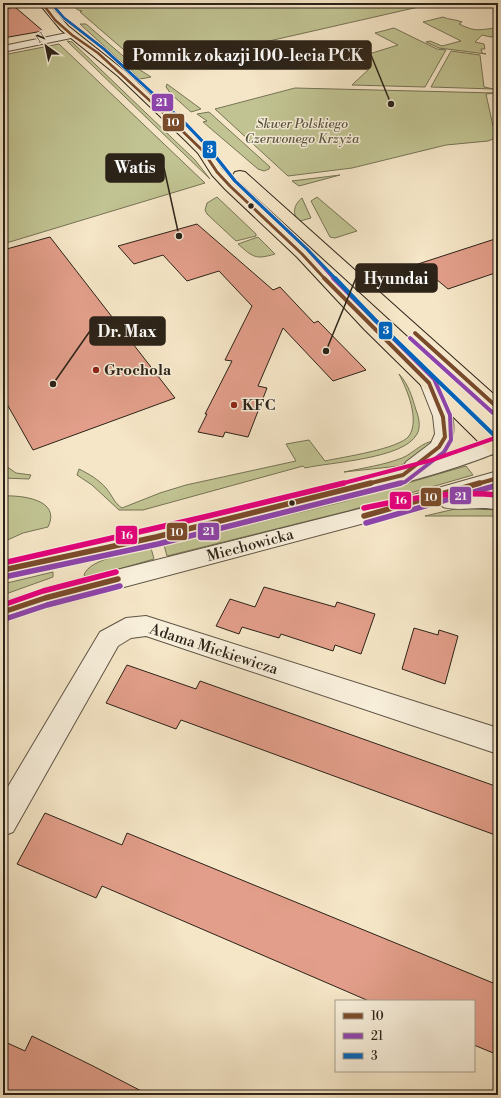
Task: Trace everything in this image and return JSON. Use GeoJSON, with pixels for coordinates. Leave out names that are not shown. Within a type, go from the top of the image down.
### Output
{"type":"FeatureCollection","features":[{"type":"Feature","properties":{"kind":"main road"},"geometry":{"type":"LineString","coordinates":[[44,5],[55,20],[72,35],[98,53],[203,151],[238,174],[498,408]]}},
{"type":"Feature","properties":{"kind":"main road"},"geometry":{"type":"LineString","coordinates":[[44,5],[67,18],[84,33],[98,53]]}},
{"type":"Feature","properties":{"kind":"main road"},"geometry":{"type":"LineString","coordinates":[[203,151],[217,172],[230,186],[297,249],[342,298],[429,383],[497,446]]}},
{"type":"Feature","properties":{"kind":"street"},"geometry":{"type":"LineString","coordinates":[[3,49],[72,35]]}},
{"type":"Feature","properties":{"kind":"street"},"geometry":{"type":"LineString","coordinates":[[403,475],[439,447],[444,437],[443,418],[429,383]]}},
{"type":"Feature","properties":{"kind":"street","name":"Miechowicka"},"geometry":{"type":"LineString","coordinates":[[3,570],[156,537],[403,475],[497,446]]}},
{"type":"Feature","properties":{"kind":"street","name":"Miechowicka"},"geometry":{"type":"LineString","coordinates":[[3,612],[44,598],[399,507],[498,478]]}},
{"type":"Feature","properties":{"kind":"street"},"geometry":{"type":"LineString","coordinates":[[399,507],[486,499],[498,502]]}},
{"type":"Feature","properties":{"kind":"street","name":"Adama Mickiewicza"},"geometry":{"type":"LineString","coordinates":[[3,822],[109,639],[126,628],[146,626],[498,741]]}},
{"type":"Feature","properties":{"kind":"green space"},"geometry":{"type":"Polygon","coordinates":[[[70,3],[436,3],[146,69],[80,12],[82,11],[78,10],[70,3]]]}},
{"type":"Feature","properties":{"kind":"green space"},"geometry":{"type":"Polygon","coordinates":[[[443,17],[462,22],[459,24],[470,29],[482,30],[498,28],[498,35],[491,37],[482,35],[475,42],[484,44],[485,49],[481,49],[482,53],[486,54],[439,48],[426,42],[430,41],[442,46],[461,41],[423,22],[443,17]]]}},
{"type":"Feature","properties":{"kind":"green space"},"geometry":{"type":"Polygon","coordinates":[[[80,24],[86,24],[137,68],[151,77],[140,79],[80,24]]]}},
{"type":"Feature","properties":{"kind":"green space"},"geometry":{"type":"Polygon","coordinates":[[[394,28],[437,49],[446,50],[425,87],[352,85],[369,69],[353,59],[398,45],[375,33],[394,28]]]}},
{"type":"Feature","properties":{"kind":"green space"},"geometry":{"type":"Polygon","coordinates":[[[67,41],[72,42],[195,160],[210,179],[67,41]]]}},
{"type":"Feature","properties":{"kind":"green space"},"geometry":{"type":"Polygon","coordinates":[[[59,44],[205,183],[3,244],[3,55],[59,44]]]}},
{"type":"Feature","properties":{"kind":"green space"},"geometry":{"type":"Polygon","coordinates":[[[451,51],[480,55],[484,87],[494,89],[431,87],[451,51]]]}},
{"type":"Feature","properties":{"kind":"green space"},"geometry":{"type":"Polygon","coordinates":[[[167,84],[201,109],[191,112],[171,94],[166,87],[167,84]]]}},
{"type":"Feature","properties":{"kind":"green space","name":"Skwer Polskiego Czerwonego Krzyża"},"geometry":{"type":"Polygon","coordinates":[[[295,88],[495,93],[486,94],[493,126],[498,126],[498,137],[488,141],[446,145],[352,168],[288,176],[215,109],[295,88]]]}},
{"type":"Feature","properties":{"kind":"green space"},"geometry":{"type":"Polygon","coordinates":[[[209,112],[270,167],[269,169],[264,171],[258,169],[203,122],[207,121],[197,114],[209,112]]]}},
{"type":"Feature","properties":{"kind":"green space"},"geometry":{"type":"Polygon","coordinates":[[[340,175],[299,186],[292,181],[340,175]]]}},
{"type":"Feature","properties":{"kind":"green space"},"geometry":{"type":"Polygon","coordinates":[[[217,197],[256,234],[256,236],[236,241],[207,214],[205,210],[207,203],[217,197]]]}},
{"type":"Feature","properties":{"kind":"green space"},"geometry":{"type":"Polygon","coordinates":[[[317,197],[357,231],[335,238],[330,237],[311,201],[317,197]]]}},
{"type":"Feature","properties":{"kind":"green space"},"geometry":{"type":"Polygon","coordinates":[[[302,198],[311,218],[300,221],[295,216],[295,206],[302,198]]]}},
{"type":"Feature","properties":{"kind":"green space"},"geometry":{"type":"Polygon","coordinates":[[[258,237],[275,254],[258,257],[247,252],[238,244],[258,237]]]}},
{"type":"Feature","properties":{"kind":"green space"},"geometry":{"type":"Polygon","coordinates":[[[399,374],[412,396],[418,416],[419,428],[417,434],[410,442],[398,449],[383,454],[305,468],[303,466],[143,510],[119,510],[92,485],[77,475],[79,469],[97,479],[122,508],[160,493],[186,485],[296,461],[286,444],[309,440],[325,461],[383,449],[403,441],[409,436],[412,429],[413,413],[409,396],[399,374]]]}},
{"type":"Feature","properties":{"kind":"green space"},"geometry":{"type":"Polygon","coordinates":[[[434,441],[407,463],[399,466],[344,472],[402,458],[426,443],[434,441]]]}},
{"type":"Feature","properties":{"kind":"green space"},"geometry":{"type":"Polygon","coordinates":[[[3,464],[16,473],[31,475],[29,479],[3,478],[3,464]]]}},
{"type":"Feature","properties":{"kind":"green space"},"geometry":{"type":"Polygon","coordinates":[[[466,466],[473,475],[348,511],[167,556],[164,545],[342,502],[466,466]]]}},
{"type":"Feature","properties":{"kind":"green space"},"geometry":{"type":"Polygon","coordinates":[[[3,496],[19,496],[37,501],[44,505],[49,510],[51,518],[48,527],[23,533],[3,542],[3,496]]]}},
{"type":"Feature","properties":{"kind":"green space"},"geometry":{"type":"Polygon","coordinates":[[[459,508],[496,510],[496,516],[425,516],[459,508]]]}},
{"type":"Feature","properties":{"kind":"green space"},"geometry":{"type":"Polygon","coordinates":[[[151,548],[154,559],[87,578],[84,575],[94,564],[103,560],[151,548]]]}},
{"type":"Feature","properties":{"kind":"green space"},"geometry":{"type":"Polygon","coordinates":[[[53,572],[53,577],[3,595],[3,584],[53,572]]]}},
{"type":"Feature","properties":{"kind":"building"},"geometry":{"type":"Polygon","coordinates":[[[15,7],[43,31],[3,38],[3,9],[15,7]]]}},
{"type":"Feature","properties":{"kind":"building"},"geometry":{"type":"Polygon","coordinates":[[[197,224],[273,290],[280,287],[314,323],[318,321],[366,370],[333,381],[283,328],[258,386],[267,388],[248,437],[225,432],[223,437],[198,432],[207,414],[205,414],[232,361],[225,360],[252,306],[219,271],[187,281],[163,255],[134,264],[118,246],[197,224]]]}},
{"type":"Feature","properties":{"kind":"building"},"geometry":{"type":"Polygon","coordinates":[[[50,237],[175,398],[33,450],[3,397],[3,250],[50,237]]]}},
{"type":"Feature","properties":{"kind":"building"},"geometry":{"type":"Polygon","coordinates":[[[498,238],[498,272],[448,289],[418,264],[498,238]]]}},
{"type":"Feature","properties":{"kind":"building"},"geometry":{"type":"Polygon","coordinates":[[[264,587],[335,607],[337,602],[375,614],[361,654],[335,645],[333,651],[281,634],[279,638],[242,627],[239,634],[216,626],[230,599],[255,607],[264,587]]]}},
{"type":"Feature","properties":{"kind":"building"},"geometry":{"type":"Polygon","coordinates":[[[414,628],[438,635],[439,630],[458,636],[445,684],[402,669],[414,628]]]}},
{"type":"Feature","properties":{"kind":"building"},"geometry":{"type":"Polygon","coordinates":[[[127,665],[196,689],[200,681],[498,787],[498,836],[181,720],[176,729],[106,703],[127,665]]]}},
{"type":"Feature","properties":{"kind":"building"},"geometry":{"type":"Polygon","coordinates":[[[45,813],[122,845],[127,833],[498,985],[498,1055],[475,1045],[475,1000],[367,1000],[102,886],[96,898],[17,864],[45,813]]]}},
{"type":"Feature","properties":{"kind":"building"},"geometry":{"type":"Polygon","coordinates":[[[32,1036],[149,1095],[3,1095],[3,1041],[25,1051],[32,1036]]]}},
{"type":"Feature","properties":{"kind":"transit line","name":"10"},"geometry":{"type":"LineString","coordinates":[[3,570],[156,537],[403,475],[439,447],[445,437],[443,417],[429,383],[342,298],[302,254],[230,186],[217,172],[203,151],[190,138],[98,53],[72,35],[55,20],[42,3]]}},
{"type":"Feature","properties":{"kind":"transit line","name":"21"},"geometry":{"type":"LineString","coordinates":[[4,577],[158,544],[405,482],[444,452],[451,440],[450,415],[434,379],[347,293],[307,249],[235,181],[195,133],[104,49],[64,18],[51,3]]}},
{"type":"Feature","properties":{"kind":"transit line","name":"3"},"geometry":{"type":"LineString","coordinates":[[51,3],[64,18],[104,49],[195,133],[235,181],[307,249],[375,320],[498,439]]}},
{"type":"Feature","properties":{"kind":"transit line","name":"10"},"geometry":{"type":"LineString","coordinates":[[415,333],[498,408]]}},
{"type":"Feature","properties":{"kind":"transit line","name":"21"},"geometry":{"type":"LineString","coordinates":[[410,338],[493,413]]}},
{"type":"Feature","properties":{"kind":"transit line","name":"16"},"geometry":{"type":"LineString","coordinates":[[3,563],[204,517],[389,472],[432,460],[495,438]]}},
{"type":"Feature","properties":{"kind":"transit line","name":"10"},"geometry":{"type":"LineString","coordinates":[[364,516],[498,478]]}},
{"type":"Feature","properties":{"kind":"transit line","name":"21"},"geometry":{"type":"LineString","coordinates":[[366,523],[498,485]]}},
{"type":"Feature","properties":{"kind":"transit line","name":"16"},"geometry":{"type":"LineString","coordinates":[[364,508],[414,498],[447,494],[481,493],[498,495]]}},
{"type":"Feature","properties":{"kind":"transit line","name":"16"},"geometry":{"type":"LineString","coordinates":[[3,605],[43,591],[116,572]]}},
{"type":"Feature","properties":{"kind":"transit line","name":"10"},"geometry":{"type":"LineString","coordinates":[[3,612],[45,598],[118,579]]}},
{"type":"Feature","properties":{"kind":"transit line","name":"21"},"geometry":{"type":"LineString","coordinates":[[5,619],[47,605],[120,586]]}},
{"type":"Feature","properties":{"kind":"place","name":"Pomnik z okazji 100-lecia PCK"},"geometry":{"type":"Point","coordinates":[391,104]}},
{"type":"Feature","properties":{"kind":"place","name":"Watis"},"geometry":{"type":"Point","coordinates":[179,236]}},
{"type":"Feature","properties":{"kind":"place","name":"Hyundai"},"geometry":{"type":"Point","coordinates":[326,351]}},
{"type":"Feature","properties":{"kind":"place","name":"Grochola"},"geometry":{"type":"Point","coordinates":[96,370]}},
{"type":"Feature","properties":{"kind":"place","name":"Dr. Max"},"geometry":{"type":"Point","coordinates":[53,384]}},
{"type":"Feature","properties":{"kind":"place","name":"KFC"},"geometry":{"type":"Point","coordinates":[234,405]}}]}
